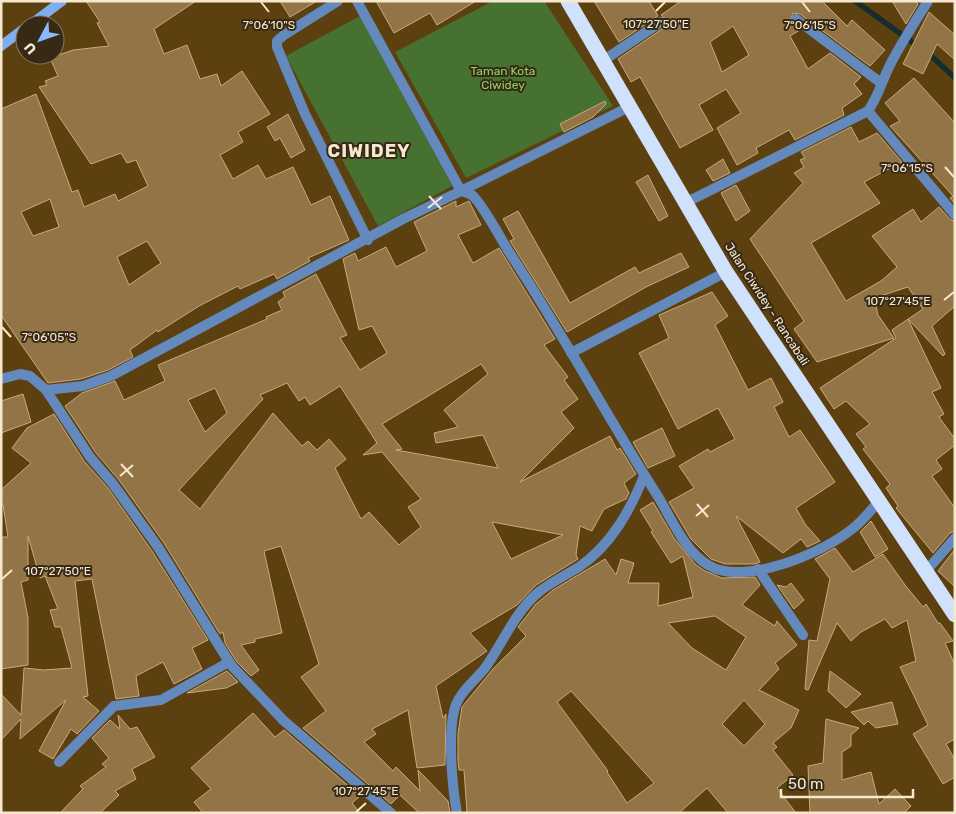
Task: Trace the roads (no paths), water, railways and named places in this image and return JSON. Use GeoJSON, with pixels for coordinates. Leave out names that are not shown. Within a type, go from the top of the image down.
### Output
{"type":"FeatureCollection","features":[{"type":"Feature","properties":{"kind":"highway","name":"Jalan Ciwidey - Rancabali"},"geometry":{"type":"LineString","coordinates":[[568,1],[687,202],[726,272],[955,615]]}},
{"type":"Feature","properties":{"kind":"street"},"geometry":{"type":"LineString","coordinates":[[43,15],[62,1]]}},
{"type":"Feature","properties":{"kind":"street"},"geometry":{"type":"LineString","coordinates":[[338,1],[277,40],[277,47],[306,114],[368,240]]}},
{"type":"Feature","properties":{"kind":"street"},"geometry":{"type":"LineString","coordinates":[[357,1],[461,191],[472,195],[482,209],[692,552],[715,569],[731,571],[758,569],[799,559],[828,546],[854,528],[878,502]]}},
{"type":"Feature","properties":{"kind":"street"},"geometry":{"type":"LineString","coordinates":[[687,202],[857,119],[868,111],[875,101],[881,83],[900,45],[928,1]]}},
{"type":"Feature","properties":{"kind":"street"},"geometry":{"type":"LineString","coordinates":[[796,19],[881,83]]}},
{"type":"Feature","properties":{"kind":"street"},"geometry":{"type":"LineString","coordinates":[[604,60],[661,22]]}},
{"type":"Feature","properties":{"kind":"street"},"geometry":{"type":"LineString","coordinates":[[1,46],[15,36]]}},
{"type":"Feature","properties":{"kind":"street"},"geometry":{"type":"LineString","coordinates":[[46,390],[83,386],[111,376],[368,240],[403,219],[631,106]]}},
{"type":"Feature","properties":{"kind":"street"},"geometry":{"type":"LineString","coordinates":[[868,111],[955,215]]}},
{"type":"Feature","properties":{"kind":"street"},"geometry":{"type":"LineString","coordinates":[[571,353],[726,272]]}},
{"type":"Feature","properties":{"kind":"street"},"geometry":{"type":"LineString","coordinates":[[1,379],[20,374],[30,376],[46,390],[90,457],[113,484],[158,547],[229,662],[247,684],[283,720],[391,813]]}},
{"type":"Feature","properties":{"kind":"street"},"geometry":{"type":"LineString","coordinates":[[457,813],[453,757],[454,711],[458,700],[486,666],[527,605],[540,591],[580,566],[599,551],[632,506],[644,476]]}},
{"type":"Feature","properties":{"kind":"street"},"geometry":{"type":"LineString","coordinates":[[926,571],[955,538]]}},
{"type":"Feature","properties":{"kind":"street"},"geometry":{"type":"LineString","coordinates":[[758,569],[803,634]]}},
{"type":"Feature","properties":{"kind":"street"},"geometry":{"type":"LineString","coordinates":[[59,762],[114,706],[161,700],[229,662]]}},
{"type":"Feature","properties":{"kind":"waterway"},"geometry":{"type":"LineString","coordinates":[[855,1],[919,47]]}},
{"type":"Feature","properties":{"kind":"waterway"},"geometry":{"type":"LineString","coordinates":[[927,52],[955,78]]}},
{"type":"Feature","properties":{"kind":"district","name":"CIWIDEY"},"geometry":{"type":"Point","coordinates":[369,151]}},
{"type":"Feature","properties":{"kind":"park label","name":"Taman Kota Ciwidey"},"geometry":{"type":"Point","coordinates":[503,78]}}]}
